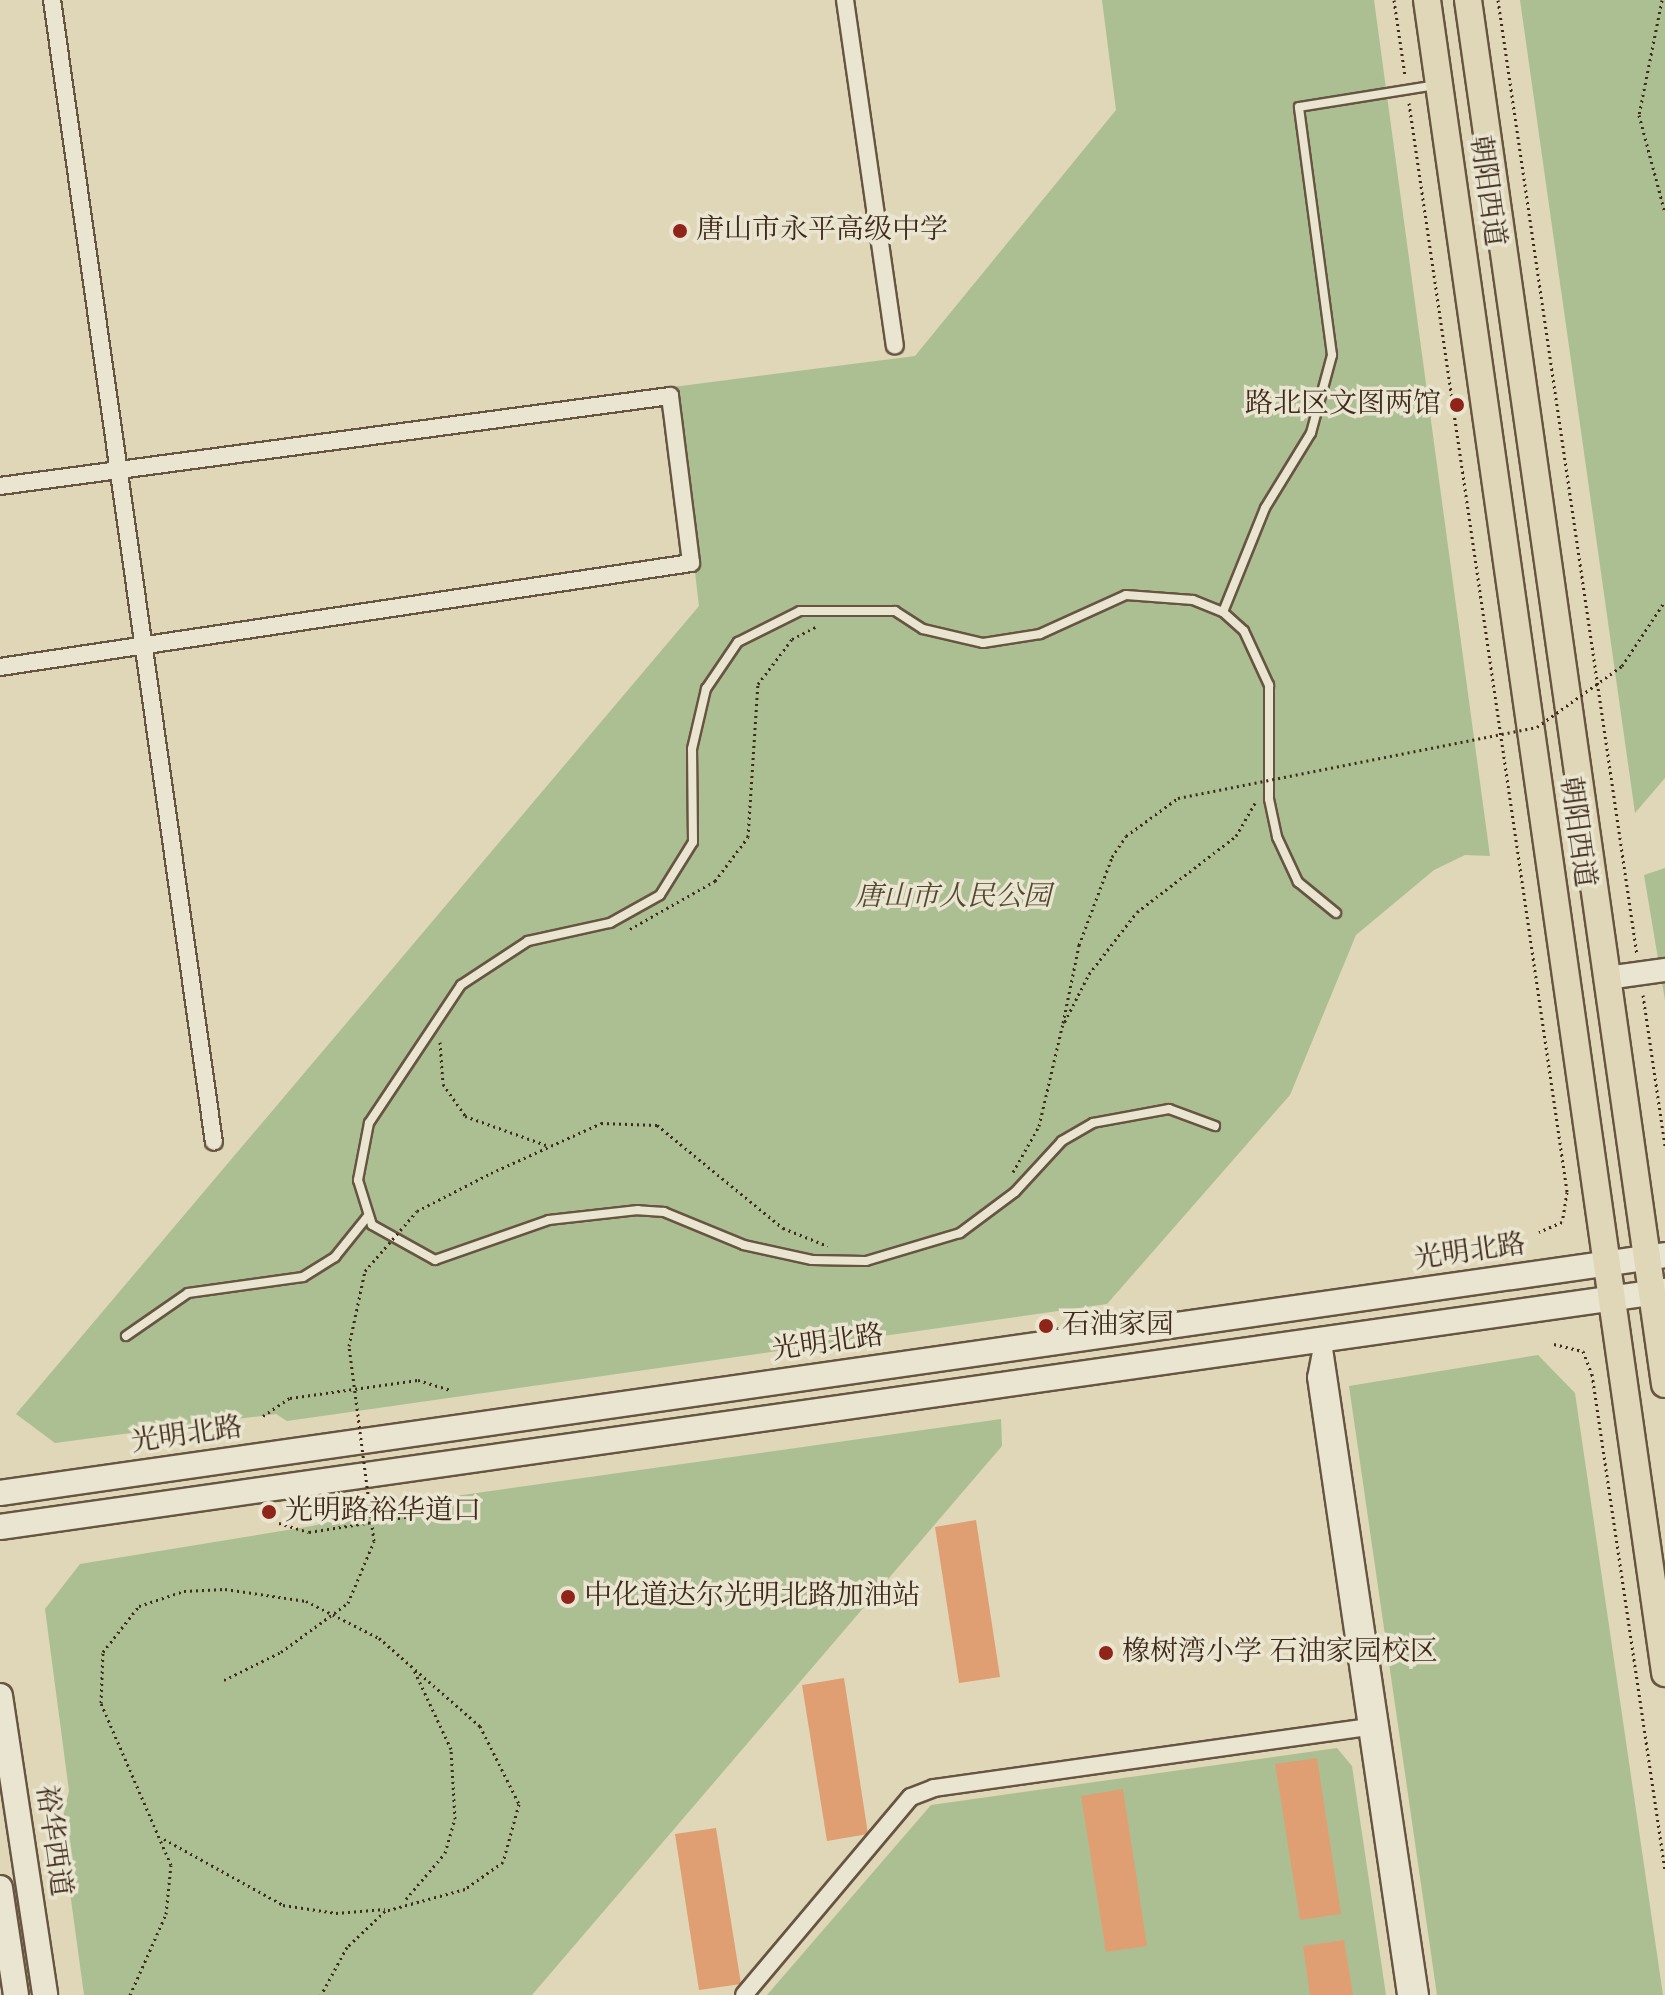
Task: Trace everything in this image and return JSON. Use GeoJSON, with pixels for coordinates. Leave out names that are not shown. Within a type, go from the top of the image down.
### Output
{"type":"FeatureCollection","features":[{"type":"Feature","properties":{"kind":"main road","name":"朝阳西道"},"geometry":{"type":"LineString","coordinates":[[1427,0],[1609,1299],[1665,1673]]}},
{"type":"Feature","properties":{"kind":"main road","name":"朝阳西道"},"geometry":{"type":"LineString","coordinates":[[1468,0],[1607,978],[1656,1256],[1665,1384]]}},
{"type":"Feature","properties":{"kind":"main road","name":"光明北路"},"geometry":{"type":"LineString","coordinates":[[0,1493],[1656,1256]]}},
{"type":"Feature","properties":{"kind":"main road"},"geometry":{"type":"LineString","coordinates":[[0,1527],[1659,1292]]}},
{"type":"Feature","properties":{"kind":"main road","name":"裕华西道"},"geometry":{"type":"LineString","coordinates":[[0,1696],[45,1995]]}},
{"type":"Feature","properties":{"kind":"main road","name":"裕华西道"},"geometry":{"type":"LineString","coordinates":[[0,1888],[16,1995]]}},
{"type":"Feature","properties":{"kind":"street"},"geometry":{"type":"LineString","coordinates":[[52,0],[214,1142]]}},
{"type":"Feature","properties":{"kind":"street"},"geometry":{"type":"LineString","coordinates":[[845,0],[895,345]]}},
{"type":"Feature","properties":{"kind":"street"},"geometry":{"type":"LineString","coordinates":[[0,486],[670,396],[691,563],[0,667]]}},
{"type":"Feature","properties":{"kind":"street"},"geometry":{"type":"LineString","coordinates":[[1607,978],[1665,970]]}},
{"type":"Feature","properties":{"kind":"street"},"geometry":{"type":"LineString","coordinates":[[1323,1342],[1316,1377],[1406,1995]]}},
{"type":"Feature","properties":{"kind":"street"},"geometry":{"type":"LineString","coordinates":[[1323,1342],[1420,1995]]}},
{"type":"Feature","properties":{"kind":"street"},"geometry":{"type":"LineString","coordinates":[[744,1995],[911,1797],[934,1788],[1367,1727]]}},
{"type":"Feature","properties":{"kind":"lane"},"geometry":{"type":"LineString","coordinates":[[1223,612],[1265,508],[1311,433],[1332,355],[1299,107],[1439,85]]}},
{"type":"Feature","properties":{"kind":"lane"},"geometry":{"type":"LineString","coordinates":[[1215,1126],[1169,1109],[1093,1123],[1062,1141],[1015,1192],[960,1233],[866,1261],[812,1260],[744,1245],[664,1212],[638,1210],[549,1220],[435,1260],[397,1244],[368,1216],[358,1180],[361,1141],[461,985],[528,941],[644,910],[681,867],[693,842],[696,716],[718,665],[756,628],[800,611],[866,607],[983,643],[1040,634],[1126,595],[1193,600],[1223,612],[1244,631],[1269,685],[1269,799],[1277,837],[1298,882],[1336,913]]}},
{"type":"Feature","properties":{"kind":"lane"},"geometry":{"type":"LineString","coordinates":[[126,1336],[188,1293],[303,1277],[335,1257],[368,1216]]}},
{"type":"Feature","properties":{"kind":"path"},"geometry":{"type":"LineString","coordinates":[[1394,0],[1567,1192],[1562,1222],[1539,1232]]}},
{"type":"Feature","properties":{"kind":"path"},"geometry":{"type":"LineString","coordinates":[[1498,0],[1665,1145]]}},
{"type":"Feature","properties":{"kind":"path"},"geometry":{"type":"LineString","coordinates":[[1662,0],[1657,9],[1639,115],[1665,213]]}},
{"type":"Feature","properties":{"kind":"path"},"geometry":{"type":"LineString","coordinates":[[1005,1185],[1039,1126],[1079,945],[1112,857],[1126,836],[1178,798],[1537,727],[1622,666],[1665,601]]}},
{"type":"Feature","properties":{"kind":"path"},"geometry":{"type":"LineString","coordinates":[[616,933],[693,898],[734,860],[754,810],[751,713],[758,684],[792,639],[820,624]]}},
{"type":"Feature","properties":{"kind":"path"},"geometry":{"type":"LineString","coordinates":[[1062,1027],[1089,974],[1137,912],[1236,836],[1263,771]]}},
{"type":"Feature","properties":{"kind":"path"},"geometry":{"type":"LineString","coordinates":[[441,1037],[443,1084],[465,1116],[546,1145]]}},
{"type":"Feature","properties":{"kind":"path"},"geometry":{"type":"LineString","coordinates":[[224,1680],[281,1652],[348,1603],[368,1566],[375,1522],[356,1389],[351,1316],[378,1249],[417,1211],[546,1145],[601,1123],[657,1125],[783,1228],[843,1249]]}},
{"type":"Feature","properties":{"kind":"path"},"geometry":{"type":"LineString","coordinates":[[1554,1344],[1583,1351],[1592,1374],[1665,1870]]}},
{"type":"Feature","properties":{"kind":"path"},"geometry":{"type":"LineString","coordinates":[[263,1416],[290,1398],[418,1380],[450,1390]]}},
{"type":"Feature","properties":{"kind":"path"},"geometry":{"type":"LineString","coordinates":[[279,1523],[309,1532],[437,1512],[462,1497]]}},
{"type":"Feature","properties":{"kind":"path"},"geometry":{"type":"LineString","coordinates":[[130,1995],[172,1893],[164,1839],[111,1732],[99,1680],[112,1632],[139,1606],[184,1591],[269,1591],[346,1617],[411,1665],[480,1726],[513,1781],[519,1822],[503,1862],[482,1880],[403,1901],[368,1924],[321,1995]]}},
{"type":"Feature","properties":{"kind":"path"},"geometry":{"type":"LineString","coordinates":[[164,1839],[283,1905],[336,1913],[402,1903],[445,1853],[455,1819],[451,1749],[411,1665]]}},
{"type":"Feature","properties":{"kind":"green space","name":"唐山市人民公园"},"geometry":{"type":"Polygon","coordinates":[[[1102,0],[1374,0],[1490,856],[1465,855],[1434,870],[1356,935],[1290,1095],[1107,1304],[287,1421],[276,1414],[55,1443],[16,1414],[699,606],[673,387],[915,356],[1116,110],[1102,0]]]}},
{"type":"Feature","properties":{"kind":"green space"},"geometry":{"type":"Polygon","coordinates":[[[1520,0],[1665,0],[1665,778],[1635,813],[1520,0]]]}},
{"type":"Feature","properties":{"kind":"green space"},"geometry":{"type":"Polygon","coordinates":[[[1665,868],[1665,1000],[1644,875],[1665,868]]]}},
{"type":"Feature","properties":{"kind":"green space"},"geometry":{"type":"Polygon","coordinates":[[[1538,1355],[1575,1393],[1663,1995],[1437,1995],[1349,1386],[1538,1355]]]}},
{"type":"Feature","properties":{"kind":"green space"},"geometry":{"type":"Polygon","coordinates":[[[1001,1419],[1002,1446],[532,1995],[84,1995],[61,1826],[69,1791],[45,1609],[80,1564],[312,1526],[399,1504],[1001,1419]]]}},
{"type":"Feature","properties":{"kind":"green space"},"geometry":{"type":"Polygon","coordinates":[[[1337,1748],[1352,1766],[1386,1995],[767,1995],[931,1805],[1337,1748]]]}},
{"type":"Feature","properties":{"kind":"building"},"geometry":{"type":"Polygon","coordinates":[[[976,1520],[1000,1677],[959,1683],[935,1527],[976,1520]]]}},
{"type":"Feature","properties":{"kind":"building"},"geometry":{"type":"Polygon","coordinates":[[[844,1678],[868,1834],[827,1841],[802,1685],[844,1678]]]}},
{"type":"Feature","properties":{"kind":"building"},"geometry":{"type":"Polygon","coordinates":[[[1317,1758],[1341,1914],[1300,1920],[1275,1764],[1317,1758]]]}},
{"type":"Feature","properties":{"kind":"building"},"geometry":{"type":"Polygon","coordinates":[[[1123,1789],[1147,1946],[1106,1952],[1081,1796],[1123,1789]]]}},
{"type":"Feature","properties":{"kind":"building"},"geometry":{"type":"Polygon","coordinates":[[[716,1828],[741,1984],[699,1990],[675,1834],[716,1828]]]}},
{"type":"Feature","properties":{"kind":"building"},"geometry":{"type":"Polygon","coordinates":[[[1344,1940],[1353,1995],[1310,1995],[1303,1946],[1344,1940]]]}},
{"type":"Feature","properties":{"kind":"place","name":"唐山市永平高级中学"},"geometry":{"type":"Point","coordinates":[680,231]}},
{"type":"Feature","properties":{"kind":"place","name":"路北区文图两馆"},"geometry":{"type":"Point","coordinates":[1457,405]}},
{"type":"Feature","properties":{"kind":"place","name":"石油家园"},"geometry":{"type":"Point","coordinates":[1046,1326]}},
{"type":"Feature","properties":{"kind":"place","name":"光明路裕华道口"},"geometry":{"type":"Point","coordinates":[269,1512]}},
{"type":"Feature","properties":{"kind":"place","name":"中化道达尔光明北路加油站"},"geometry":{"type":"Point","coordinates":[568,1597]}},
{"type":"Feature","properties":{"kind":"place","name":"橡树湾小学 石油家园校区"},"geometry":{"type":"Point","coordinates":[1106,1653]}}]}
